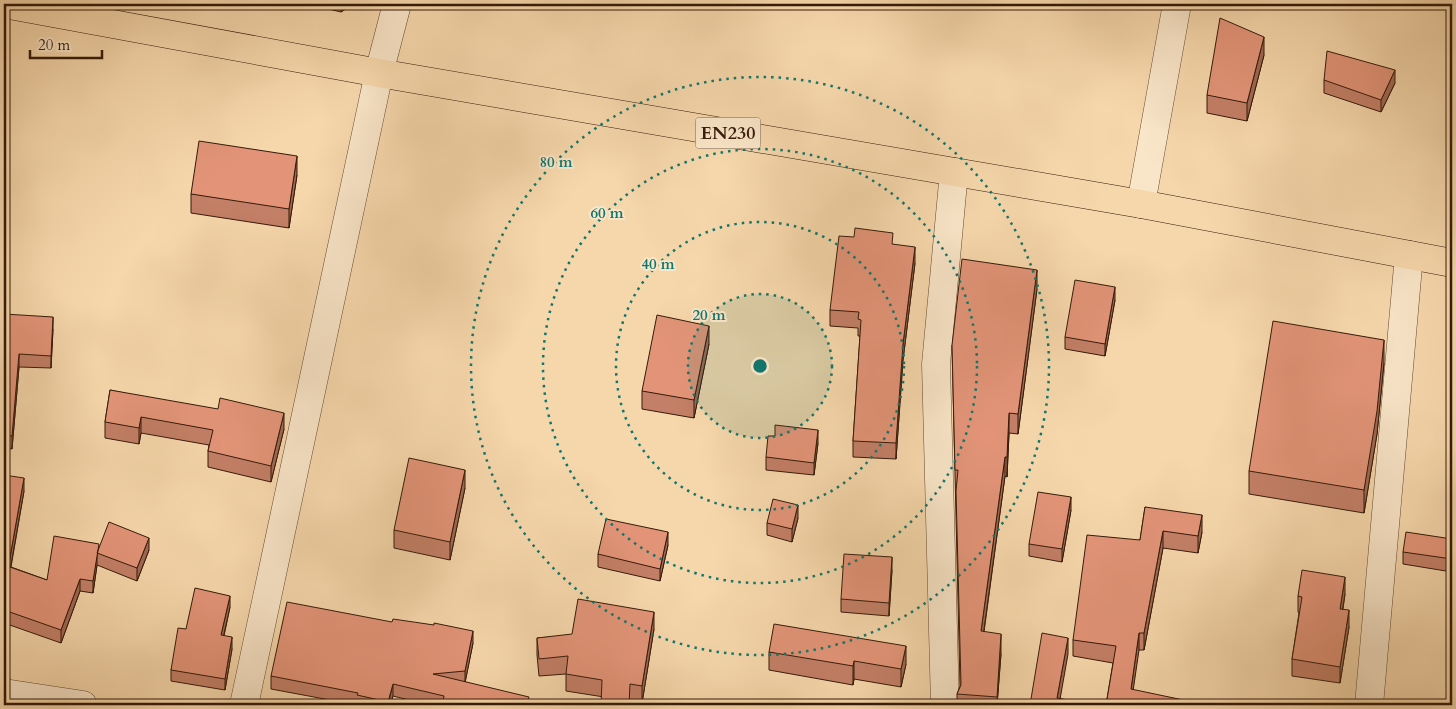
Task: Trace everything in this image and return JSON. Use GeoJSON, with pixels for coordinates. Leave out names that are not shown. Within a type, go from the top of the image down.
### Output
{"type":"FeatureCollection","features":[{"type":"Feature","properties":{"kind":"main road","name":"EN230"},"geometry":{"type":"LineString","coordinates":[[4,4],[379,73],[1141,204],[1452,263]]}},
{"type":"Feature","properties":{"kind":"street"},"geometry":{"type":"LineString","coordinates":[[244,705],[379,73],[396,4]]}},
{"type":"Feature","properties":{"kind":"street"},"geometry":{"type":"LineString","coordinates":[[1141,204],[1177,4]]}},
{"type":"Feature","properties":{"kind":"street"},"geometry":{"type":"LineString","coordinates":[[945,705],[936,364],[954,172]]}},
{"type":"Feature","properties":{"kind":"street"},"geometry":{"type":"LineString","coordinates":[[1369,705],[1409,255]]}},
{"type":"Feature","properties":{"kind":"street"},"geometry":{"type":"LineString","coordinates":[[4,693],[83,705]]}},
{"type":"Feature","properties":{"kind":"building"},"geometry":{"type":"Polygon","coordinates":[[[1220,18],[1264,37],[1247,103],[1207,95],[1220,18]]]}},
{"type":"Feature","properties":{"kind":"building"},"geometry":{"type":"Polygon","coordinates":[[[1327,51],[1395,70],[1381,100],[1324,80],[1327,51]]]}},
{"type":"Feature","properties":{"kind":"building"},"geometry":{"type":"Polygon","coordinates":[[[199,141],[297,156],[289,209],[191,194],[199,141]]]}},
{"type":"Feature","properties":{"kind":"building"},"geometry":{"type":"Polygon","coordinates":[[[855,228],[893,233],[892,244],[915,247],[903,344],[896,443],[853,441],[861,320],[858,319],[859,312],[830,310],[839,236],[854,237],[855,228]]]}},
{"type":"Feature","properties":{"kind":"building"},"geometry":{"type":"Polygon","coordinates":[[[962,259],[1037,270],[1018,414],[1009,413],[1007,457],[1005,457],[981,631],[1001,634],[997,697],[957,694],[961,685],[956,491],[958,470],[955,470],[952,345],[962,259]]]}},
{"type":"Feature","properties":{"kind":"building"},"geometry":{"type":"Polygon","coordinates":[[[1075,280],[1115,287],[1105,344],[1065,337],[1075,280]]]}},
{"type":"Feature","properties":{"kind":"building"},"geometry":{"type":"Polygon","coordinates":[[[4,314],[53,317],[51,356],[19,354],[12,436],[4,435],[4,314]]]}},
{"type":"Feature","properties":{"kind":"building"},"geometry":{"type":"Polygon","coordinates":[[[657,315],[709,326],[694,400],[642,391],[657,315]]]}},
{"type":"Feature","properties":{"kind":"building"},"geometry":{"type":"Polygon","coordinates":[[[1273,321],[1384,340],[1377,411],[1364,490],[1249,471],[1273,321]]]}},
{"type":"Feature","properties":{"kind":"building"},"geometry":{"type":"Polygon","coordinates":[[[110,390],[218,409],[220,398],[284,413],[271,466],[208,451],[213,430],[141,417],[139,428],[105,422],[110,390]]]}},
{"type":"Feature","properties":{"kind":"building"},"geometry":{"type":"Polygon","coordinates":[[[775,425],[818,430],[814,463],[766,457],[768,436],[775,436],[775,425]]]}},
{"type":"Feature","properties":{"kind":"building"},"geometry":{"type":"Polygon","coordinates":[[[409,458],[465,470],[450,542],[394,530],[409,458]]]}},
{"type":"Feature","properties":{"kind":"building"},"geometry":{"type":"Polygon","coordinates":[[[4,475],[24,478],[9,563],[4,562],[4,475]]]}},
{"type":"Feature","properties":{"kind":"building"},"geometry":{"type":"Polygon","coordinates":[[[1038,492],[1071,497],[1062,549],[1029,544],[1038,492]]]}},
{"type":"Feature","properties":{"kind":"building"},"geometry":{"type":"Polygon","coordinates":[[[773,499],[798,505],[792,529],[767,523],[773,499]]]}},
{"type":"Feature","properties":{"kind":"building"},"geometry":{"type":"Polygon","coordinates":[[[1145,507],[1202,515],[1198,536],[1163,531],[1144,633],[1139,633],[1131,689],[1207,705],[1106,705],[1116,646],[1073,640],[1087,535],[1140,540],[1145,507]]]}},
{"type":"Feature","properties":{"kind":"building"},"geometry":{"type":"Polygon","coordinates":[[[606,519],[668,532],[660,569],[598,554],[606,519]]]}},
{"type":"Feature","properties":{"kind":"building"},"geometry":{"type":"Polygon","coordinates":[[[109,522],[149,538],[137,568],[97,553],[109,522]]]}},
{"type":"Feature","properties":{"kind":"building"},"geometry":{"type":"Polygon","coordinates":[[[1406,532],[1452,539],[1452,559],[1403,552],[1406,532]]]}},
{"type":"Feature","properties":{"kind":"building"},"geometry":{"type":"Polygon","coordinates":[[[54,536],[99,544],[93,581],[80,579],[61,630],[4,610],[4,565],[47,580],[54,536]]]}},
{"type":"Feature","properties":{"kind":"building"},"geometry":{"type":"Polygon","coordinates":[[[844,554],[892,557],[889,603],[841,599],[844,554]]]}},
{"type":"Feature","properties":{"kind":"building"},"geometry":{"type":"Polygon","coordinates":[[[1302,570],[1345,577],[1340,609],[1349,610],[1340,667],[1292,659],[1302,597],[1298,596],[1302,570]]]}},
{"type":"Feature","properties":{"kind":"building"},"geometry":{"type":"Polygon","coordinates":[[[195,588],[230,596],[221,635],[232,637],[225,679],[171,670],[178,628],[186,629],[195,588]]]}},
{"type":"Feature","properties":{"kind":"building"},"geometry":{"type":"Polygon","coordinates":[[[578,599],[654,612],[642,686],[630,684],[629,705],[601,705],[602,680],[566,674],[568,656],[539,659],[537,638],[572,634],[578,599]]]}},
{"type":"Feature","properties":{"kind":"building"},"geometry":{"type":"Polygon","coordinates":[[[287,602],[392,622],[393,619],[434,625],[434,623],[473,631],[465,671],[433,674],[529,697],[527,705],[442,705],[444,696],[393,684],[388,702],[357,695],[358,693],[271,676],[287,602]]]}},
{"type":"Feature","properties":{"kind":"building"},"geometry":{"type":"Polygon","coordinates":[[[774,624],[906,646],[901,669],[854,661],[853,666],[769,652],[774,624]]]}},
{"type":"Feature","properties":{"kind":"building"},"geometry":{"type":"Polygon","coordinates":[[[1042,633],[1068,638],[1057,698],[1096,705],[1030,705],[1042,633]]]}}]}
